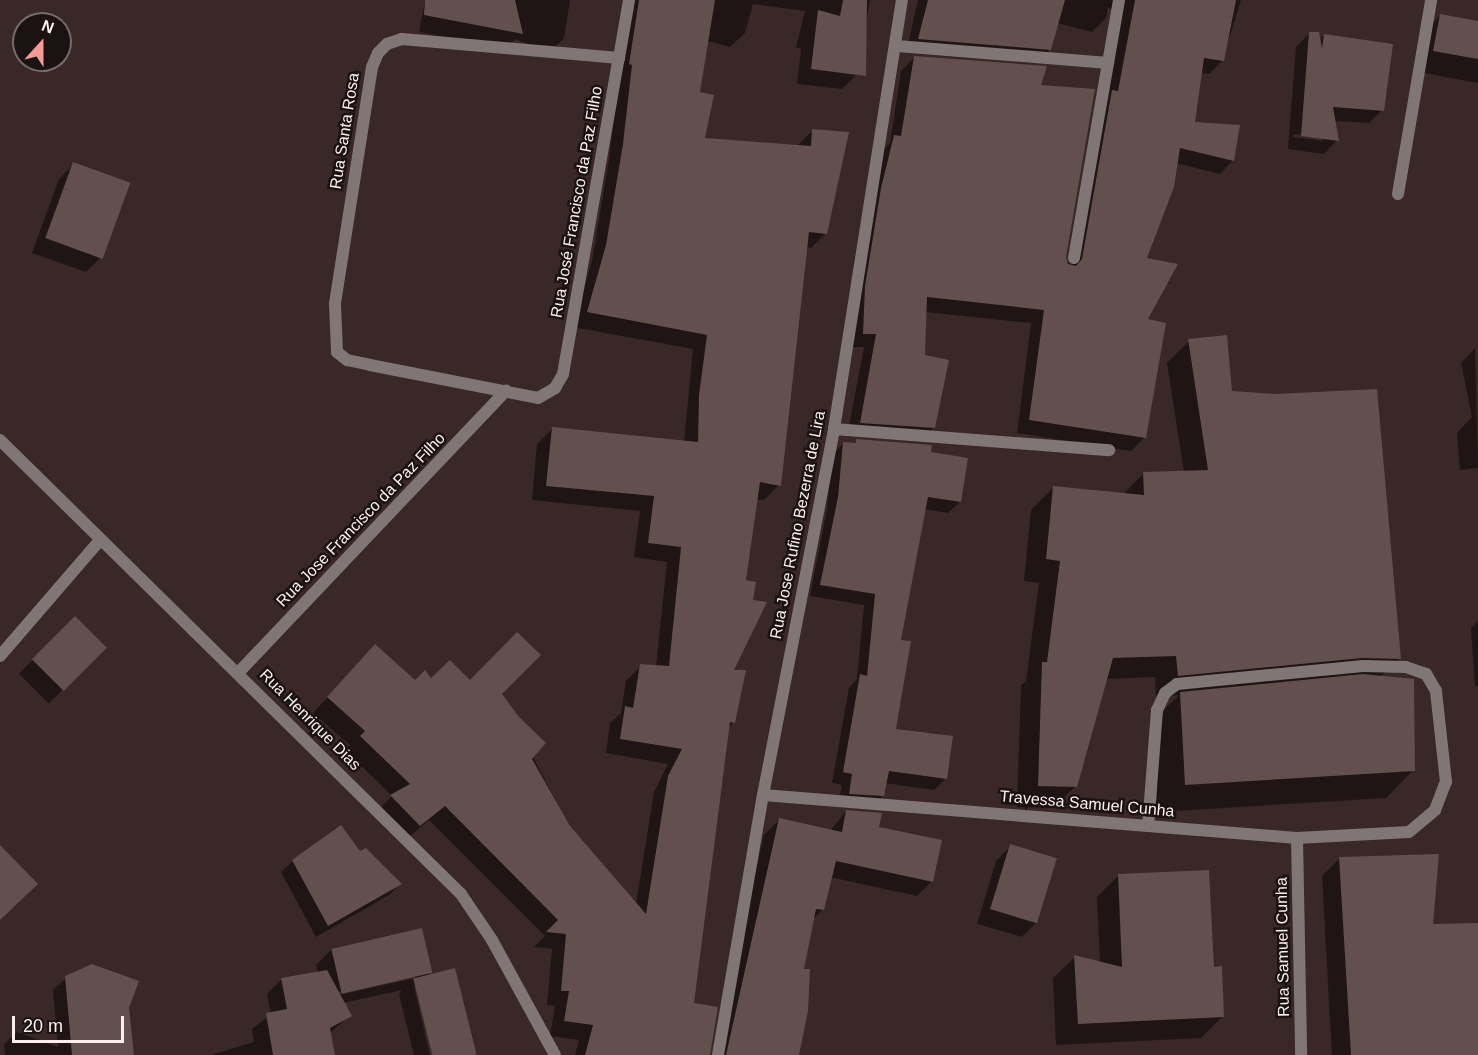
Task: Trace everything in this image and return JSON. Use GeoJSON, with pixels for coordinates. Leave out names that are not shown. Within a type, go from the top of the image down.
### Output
{"type":"FeatureCollection","features":[{"type":"Feature","properties":{"kind":"street","name":"Rua José Francisco da Paz Filho"},"geometry":{"type":"LineString","coordinates":[[506,390],[538,398],[555,388],[563,374],[629,0]]}},
{"type":"Feature","properties":{"kind":"street","name":"Rua Jose Rufino Bezerra de Lira"},"geometry":{"type":"LineString","coordinates":[[718,1055],[763,795],[834,429],[897,46],[902,0]]}},
{"type":"Feature","properties":{"kind":"street"},"geometry":{"type":"LineString","coordinates":[[1074,258],[1119,0]]}},
{"type":"Feature","properties":{"kind":"street"},"geometry":{"type":"LineString","coordinates":[[1398,195],[1431,0]]}},
{"type":"Feature","properties":{"kind":"street","name":"Rua Santa Rosa"},"geometry":{"type":"LineString","coordinates":[[506,390],[347,360],[337,352],[334,327],[372,67],[378,53],[387,44],[402,39],[619,58]]}},
{"type":"Feature","properties":{"kind":"street"},"geometry":{"type":"LineString","coordinates":[[897,46],[1108,63]]}},
{"type":"Feature","properties":{"kind":"street","name":"Rua Jose Francisco da Paz Filho"},"geometry":{"type":"LineString","coordinates":[[238,672],[506,390]]}},
{"type":"Feature","properties":{"kind":"street"},"geometry":{"type":"LineString","coordinates":[[834,429],[1110,450]]}},
{"type":"Feature","properties":{"kind":"street","name":"Rua Henrique Dias"},"geometry":{"type":"LineString","coordinates":[[0,440],[461,894],[492,940],[555,1055]]}},
{"type":"Feature","properties":{"kind":"street"},"geometry":{"type":"LineString","coordinates":[[0,656],[100,540]]}},
{"type":"Feature","properties":{"kind":"street","name":"Travessa Samuel Cunha"},"geometry":{"type":"LineString","coordinates":[[763,795],[1148,826],[1298,838],[1409,832],[1435,810],[1446,782],[1436,691],[1426,674],[1416,670],[1363,666],[1178,684],[1165,693],[1155,726],[1148,826]]}},
{"type":"Feature","properties":{"kind":"street","name":"Rua Samuel Cunha"},"geometry":{"type":"LineString","coordinates":[[1298,838],[1301,1055]]}},
{"type":"Feature","properties":{"kind":"building"},"geometry":{"type":"Polygon","coordinates":[[[425,0],[515,0],[523,34],[424,15],[425,0]]]}},
{"type":"Feature","properties":{"kind":"building"},"geometry":{"type":"Polygon","coordinates":[[[639,0],[715,0],[700,92],[714,95],[705,138],[811,146],[812,129],[849,132],[827,234],[809,232],[781,486],[760,482],[746,580],[756,582],[753,600],[767,602],[734,670],[746,670],[735,723],[730,722],[694,1003],[718,1007],[710,1055],[585,1055],[593,1025],[564,1021],[569,991],[561,991],[566,934],[546,932],[558,920],[445,806],[420,826],[390,795],[410,784],[360,736],[365,731],[327,697],[375,644],[415,680],[425,670],[431,678],[450,660],[470,680],[517,632],[541,655],[502,694],[519,717],[546,743],[532,759],[570,826],[646,914],[668,776],[682,749],[620,739],[625,706],[633,708],[640,664],[669,666],[681,547],[648,543],[654,496],[546,486],[552,427],[698,442],[699,395],[707,335],[587,312],[606,245],[623,144],[632,65],[629,64],[639,0]]]}},
{"type":"Feature","properties":{"kind":"building"},"geometry":{"type":"Polygon","coordinates":[[[843,0],[867,0],[866,76],[811,69],[818,10],[840,16],[843,0]]]}},
{"type":"Feature","properties":{"kind":"building"},"geometry":{"type":"Polygon","coordinates":[[[928,0],[1065,0],[1051,50],[918,39],[928,0]]]}},
{"type":"Feature","properties":{"kind":"building"},"geometry":{"type":"Polygon","coordinates":[[[1135,0],[1236,0],[1224,61],[1204,58],[1195,122],[1240,125],[1234,161],[1180,148],[1174,187],[1147,258],[1178,264],[1148,319],[1166,323],[1146,438],[1029,420],[1044,310],[927,297],[925,355],[949,360],[935,428],[860,423],[876,334],[863,334],[865,286],[881,188],[894,135],[901,136],[914,56],[1047,66],[1041,85],[1095,89],[1066,257],[1068,264],[1076,266],[1082,259],[1112,90],[1118,91],[1135,0]]]}},
{"type":"Feature","properties":{"kind":"building"},"geometry":{"type":"Polygon","coordinates":[[[1440,14],[1478,21],[1478,59],[1433,51],[1440,14]]]}},
{"type":"Feature","properties":{"kind":"building"},"geometry":{"type":"Polygon","coordinates":[[[1309,32],[1319,32],[1322,48],[1324,34],[1393,44],[1384,111],[1333,107],[1339,141],[1301,136],[1309,32]]]}},
{"type":"Feature","properties":{"kind":"building"},"geometry":{"type":"Polygon","coordinates":[[[73,162],[130,183],[103,259],[45,238],[73,162]]]}},
{"type":"Feature","properties":{"kind":"building"},"geometry":{"type":"Polygon","coordinates":[[[1227,335],[1232,391],[1275,394],[1377,389],[1401,659],[1362,658],[1178,676],[1176,656],[1113,658],[1077,787],[1038,786],[1042,662],[1047,662],[1060,561],[1046,559],[1053,486],[1144,495],[1143,472],[1208,470],[1188,339],[1227,335]]]}},
{"type":"Feature","properties":{"kind":"building"},"geometry":{"type":"Polygon","coordinates":[[[856,439],[932,445],[931,452],[968,458],[961,502],[928,497],[901,640],[911,641],[896,729],[953,736],[947,779],[889,771],[884,796],[849,794],[852,774],[843,772],[860,674],[867,676],[875,594],[820,585],[838,497],[843,442],[856,443],[856,439]]]}},
{"type":"Feature","properties":{"kind":"building"},"geometry":{"type":"Polygon","coordinates":[[[75,616],[107,648],[64,691],[32,659],[75,616]]]}},
{"type":"Feature","properties":{"kind":"building"},"geometry":{"type":"Polygon","coordinates":[[[1363,674],[1414,679],[1415,771],[1185,785],[1180,692],[1363,674]]]}},
{"type":"Feature","properties":{"kind":"building"},"geometry":{"type":"Polygon","coordinates":[[[846,810],[882,813],[879,827],[942,840],[933,882],[836,861],[824,910],[816,909],[804,969],[810,969],[808,1011],[799,1055],[726,1055],[779,818],[842,832],[846,810]]]}},
{"type":"Feature","properties":{"kind":"building"},"geometry":{"type":"Polygon","coordinates":[[[341,825],[360,851],[366,848],[402,884],[328,926],[292,860],[341,825]]]}},
{"type":"Feature","properties":{"kind":"building"},"geometry":{"type":"Polygon","coordinates":[[[1010,844],[1057,858],[1037,923],[990,909],[1010,844]]]}},
{"type":"Feature","properties":{"kind":"building"},"geometry":{"type":"Polygon","coordinates":[[[0,845],[38,884],[0,920],[0,845]]]}},
{"type":"Feature","properties":{"kind":"building"},"geometry":{"type":"Polygon","coordinates":[[[1439,854],[1433,924],[1478,923],[1478,1055],[1351,1055],[1339,857],[1439,854]]]}},
{"type":"Feature","properties":{"kind":"building"},"geometry":{"type":"Polygon","coordinates":[[[1209,870],[1214,967],[1222,966],[1224,1017],[1078,1024],[1074,955],[1122,967],[1118,874],[1209,870]]]}},
{"type":"Feature","properties":{"kind":"building"},"geometry":{"type":"Polygon","coordinates":[[[422,928],[432,973],[342,994],[331,949],[422,928]]]}},
{"type":"Feature","properties":{"kind":"building"},"geometry":{"type":"Polygon","coordinates":[[[92,964],[139,981],[129,1008],[134,1055],[72,1055],[65,976],[92,964]]]}},
{"type":"Feature","properties":{"kind":"building"},"geometry":{"type":"Polygon","coordinates":[[[455,968],[477,1054],[432,1055],[413,978],[455,968]]]}},
{"type":"Feature","properties":{"kind":"building"},"geometry":{"type":"Polygon","coordinates":[[[327,970],[352,1016],[330,1028],[335,1055],[273,1055],[266,1013],[287,1009],[281,978],[327,970]]]}}]}
